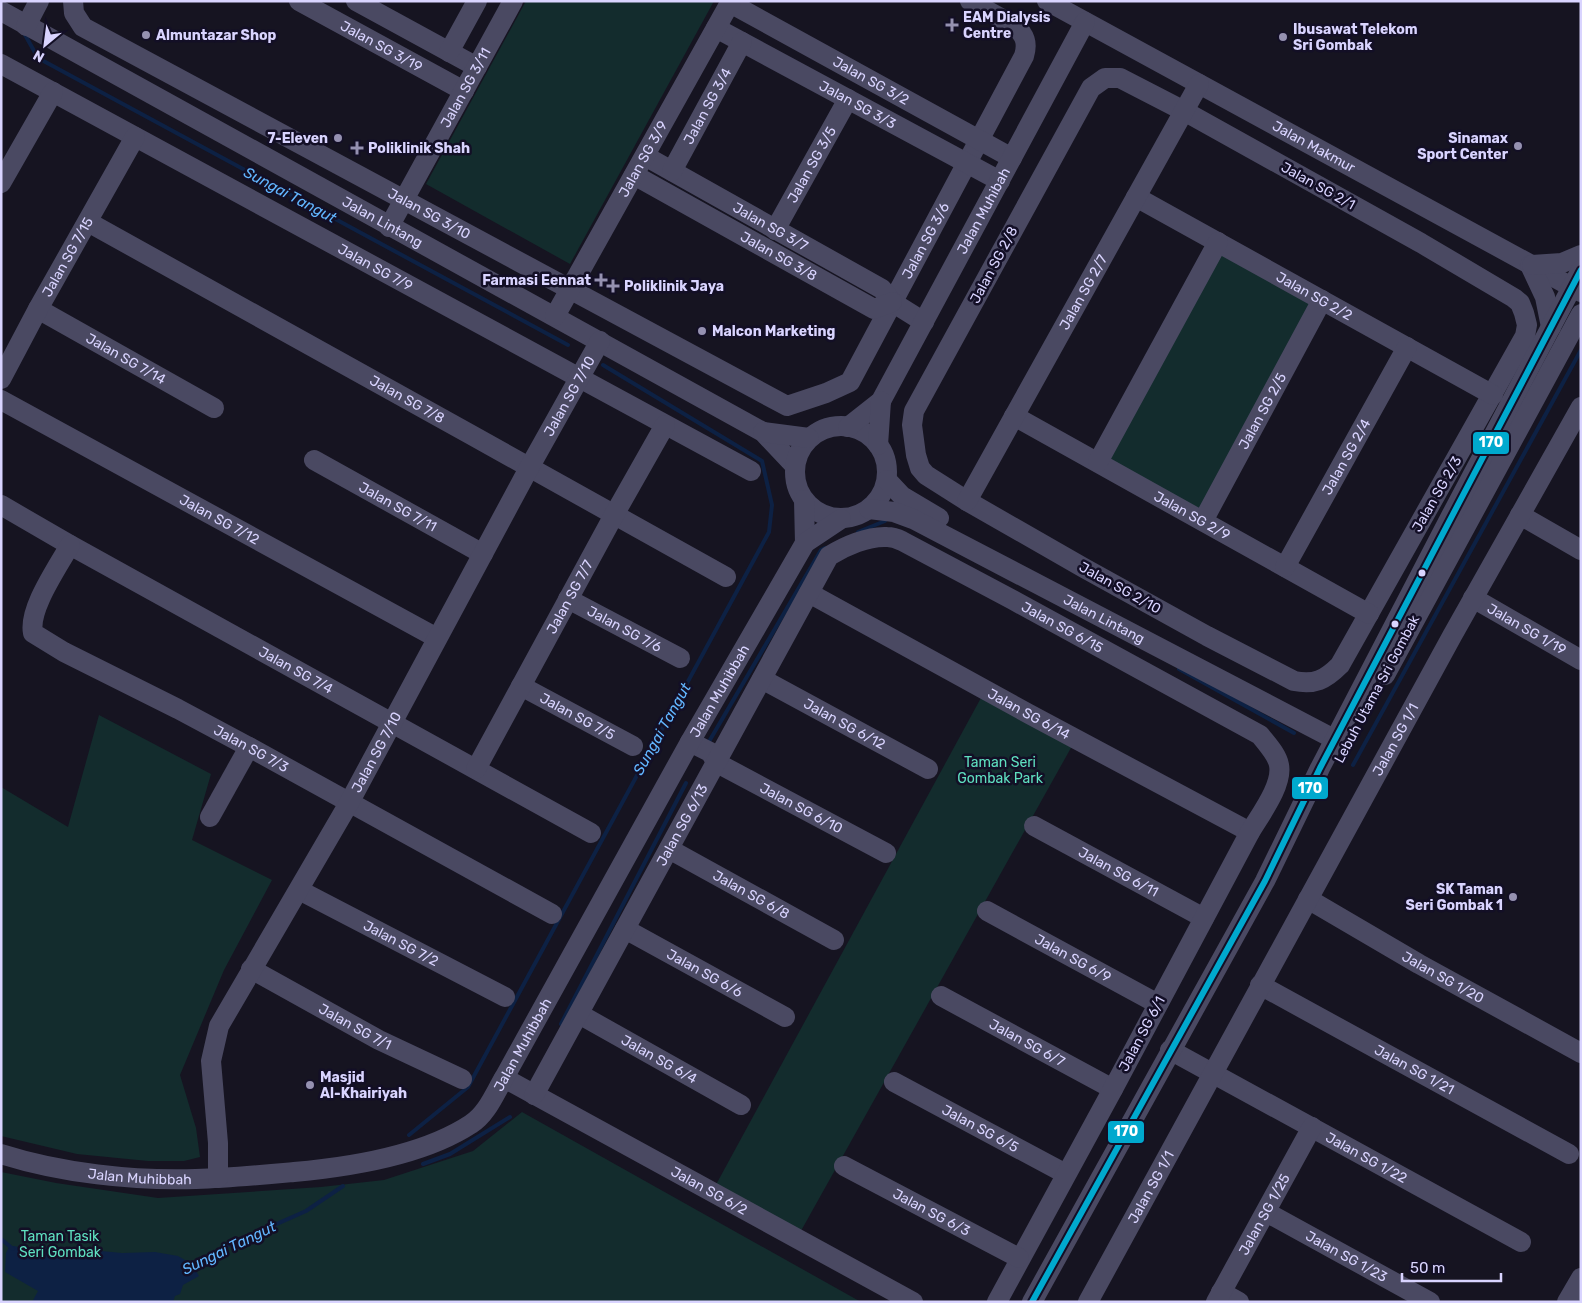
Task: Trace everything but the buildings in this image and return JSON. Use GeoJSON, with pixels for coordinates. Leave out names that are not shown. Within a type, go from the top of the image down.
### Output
{"type":"FeatureCollection","features":[{"type":"Feature","properties":{"kind":"street"},"geometry":{"type":"LineString","coordinates":[[26,26],[39,1]]}},
{"type":"Feature","properties":{"kind":"street"},"geometry":{"type":"LineString","coordinates":[[356,1],[477,67]]}},
{"type":"Feature","properties":{"kind":"street"},"geometry":{"type":"LineString","coordinates":[[449,52],[478,1]]}},
{"type":"Feature","properties":{"kind":"street","name":"Jalan SG 3/11"},"geometry":{"type":"LineString","coordinates":[[389,226],[513,1]]}},
{"type":"Feature","properties":{"kind":"street","name":"Jalan SG 3/6"},"geometry":{"type":"LineString","coordinates":[[787,406],[826,393],[850,382],[1024,56],[1027,47],[1021,32],[1015,26],[970,1]]}},
{"type":"Feature","properties":{"kind":"street","name":"Jalan Makmur"},"geometry":{"type":"LineString","coordinates":[[1046,1],[1530,265],[1578,283]]}},
{"type":"Feature","properties":{"kind":"street","name":"Jalan SG 3/19"},"geometry":{"type":"LineString","coordinates":[[302,2],[464,91]]}},
{"type":"Feature","properties":{"kind":"street","name":"Jalan SG 3/9"},"geometry":{"type":"LineString","coordinates":[[555,316],[730,2]]}},
{"type":"Feature","properties":{"kind":"street","name":"Jalan SG 3/2"},"geometry":{"type":"LineString","coordinates":[[730,2],[1012,158]]}},
{"type":"Feature","properties":{"kind":"street","name":"Jalan SG 3/10"},"geometry":{"type":"LineString","coordinates":[[75,9],[83,27],[787,406]]}},
{"type":"Feature","properties":{"kind":"street","name":"Jalan Lintang"},"geometry":{"type":"LineString","coordinates":[[1,11],[763,432],[795,466]]}},
{"type":"Feature","properties":{"kind":"street","name":"Jalan Muhibah"},"geometry":{"type":"LineString","coordinates":[[848,427],[881,401],[1085,22]]}},
{"type":"Feature","properties":{"kind":"street","name":"Jalan SG 3/3"},"geometry":{"type":"LineString","coordinates":[[716,28],[1000,180]]}},
{"type":"Feature","properties":{"kind":"street","name":"Jalan SG 3/4"},"geometry":{"type":"LineString","coordinates":[[672,171],[742,42]]}},
{"type":"Feature","properties":{"kind":"street","name":"Jalan SG 7/9"},"geometry":{"type":"LineString","coordinates":[[1,64],[751,471]]}},
{"type":"Feature","properties":{"kind":"street","name":"Jalan SG 2/8"},"geometry":{"type":"LineString","coordinates":[[926,475],[920,468],[916,455],[912,426],[914,411],[1091,88],[1106,78],[1120,78]]}},
{"type":"Feature","properties":{"kind":"street","name":"Jalan SG 2/1"},"geometry":{"type":"LineString","coordinates":[[1120,78],[1184,111],[1421,243],[1514,298]]}},
{"type":"Feature","properties":{"kind":"street","name":"Jalan SG 2/7"},"geometry":{"type":"LineString","coordinates":[[967,501],[1199,84]]}},
{"type":"Feature","properties":{"kind":"street"},"geometry":{"type":"LineString","coordinates":[[3,176],[53,92]]}},
{"type":"Feature","properties":{"kind":"street","name":"Jalan SG 3/5"},"geometry":{"type":"LineString","coordinates":[[775,230],[848,99]]}},
{"type":"Feature","properties":{"kind":"street","name":"Jalan SG 7/15"},"geometry":{"type":"LineString","coordinates":[[1,379],[38,309],[135,138]]}},
{"type":"Feature","properties":{"kind":"street","name":"Jalan SG 3/7"},"geometry":{"type":"LineString","coordinates":[[644,156],[882,289],[892,302]]}},
{"type":"Feature","properties":{"kind":"street","name":"Jalan SG 3/8"},"geometry":{"type":"LineString","coordinates":[[634,175],[874,309],[892,302]]}},
{"type":"Feature","properties":{"kind":"street","name":"Jalan SG 2/2"},"geometry":{"type":"LineString","coordinates":[[1136,197],[1493,395]]}},
{"type":"Feature","properties":{"kind":"street","name":"Jalan SG 7/8"},"geometry":{"type":"LineString","coordinates":[[88,222],[726,577]]}},
{"type":"Feature","properties":{"kind":"street"},"geometry":{"type":"LineString","coordinates":[[1098,462],[1218,242]]}},
{"type":"Feature","properties":{"kind":"street"},"geometry":{"type":"LineString","coordinates":[[1551,327],[1545,297],[1530,265],[1562,263],[1581,255]]}},
{"type":"Feature","properties":{"kind":"street","name":"Lebuh Utama Sri Gombak"},"geometry":{"type":"LineString","coordinates":[[1044,1302],[1265,881],[1453,512],[1551,327],[1578,283]]}},
{"type":"Feature","properties":{"kind":"street","name":"Jalan SG 2/3"},"geometry":{"type":"LineString","coordinates":[[1319,681],[1331,674],[1340,665],[1525,336],[1527,325],[1524,313],[1520,303],[1514,298]]}},
{"type":"Feature","properties":{"kind":"street","name":"Jalan SG 2/5"},"geometry":{"type":"LineString","coordinates":[[1203,521],[1322,300]]}},
{"type":"Feature","properties":{"kind":"street"},"geometry":{"type":"LineString","coordinates":[[892,302],[924,322]]}},
{"type":"Feature","properties":{"kind":"street","name":"Jalan SG 7/14"},"geometry":{"type":"LineString","coordinates":[[38,309],[214,408]]}},
{"type":"Feature","properties":{"kind":"street","name":"Lebuh Utama Sri Gombak"},"geometry":{"type":"LineString","coordinates":[[1032,1302],[1175,1053],[1245,937],[1407,633],[1581,314]]}},
{"type":"Feature","properties":{"kind":"street","name":"Jalan SG 7/10"},"geometry":{"type":"LineString","coordinates":[[218,1178],[218,1143],[211,1061],[218,1026],[349,803],[528,468],[600,341]]}},
{"type":"Feature","properties":{"kind":"street","name":"Jalan SG 2/4"},"geometry":{"type":"LineString","coordinates":[[1285,567],[1407,348]]}},
{"type":"Feature","properties":{"kind":"street","name":"Jalan SG 7/12"},"geometry":{"type":"LineString","coordinates":[[1,400],[437,638]]}},
{"type":"Feature","properties":{"kind":"street","name":"Jalan Muhibah"},"geometry":{"type":"LineString","coordinates":[[878,445],[881,401]]}},
{"type":"Feature","properties":{"kind":"street","name":"Jalan SG 1/1"},"geometry":{"type":"LineString","coordinates":[[1088,1302],[1473,598],[1520,515],[1574,434],[1581,407]]}},
{"type":"Feature","properties":{"kind":"street","name":"Jalan SG 2/9"},"geometry":{"type":"LineString","coordinates":[[1014,416],[1370,614]]}},
{"type":"Feature","properties":{"kind":"street","name":"Jalan SG 7/7"},"geometry":{"type":"LineString","coordinates":[[476,769],[665,424]]}},
{"type":"Feature","properties":{"kind":"street"},"geometry":{"type":"LineString","coordinates":[[848,427],[865,433],[878,445],[884,456],[887,480],[884,491],[870,509],[851,518],[830,518],[811,508],[804,500],[794,478],[797,456],[809,438],[828,428],[848,427]]}},
{"type":"Feature","properties":{"kind":"street","name":"Jalan Lintang"},"geometry":{"type":"LineString","coordinates":[[763,432],[809,438]]}},
{"type":"Feature","properties":{"kind":"street","name":"Jalan SG 7/11"},"geometry":{"type":"LineString","coordinates":[[314,460],[483,554]]}},
{"type":"Feature","properties":{"kind":"street","name":"Jalan SG 2/10"},"geometry":{"type":"LineString","coordinates":[[926,475],[967,501],[1207,636],[1294,681],[1307,684],[1319,681]]}},
{"type":"Feature","properties":{"kind":"street","name":"Jalan Lintang"},"geometry":{"type":"LineString","coordinates":[[887,480],[902,496],[920,508],[1339,734]]}},
{"type":"Feature","properties":{"kind":"street"},"geometry":{"type":"LineString","coordinates":[[804,500],[805,543]]}},
{"type":"Feature","properties":{"kind":"street"},"geometry":{"type":"LineString","coordinates":[[1433,502],[1453,512]]}},
{"type":"Feature","properties":{"kind":"street","name":"Jalan SG 7/4"},"geometry":{"type":"LineString","coordinates":[[1,506],[591,833]]}},
{"type":"Feature","properties":{"kind":"street","name":"Jalan Lintang"},"geometry":{"type":"LineString","coordinates":[[870,509],[894,512],[914,519],[1339,734]]}},
{"type":"Feature","properties":{"kind":"street"},"geometry":{"type":"LineString","coordinates":[[1520,515],[1581,550]]}},
{"type":"Feature","properties":{"kind":"street","name":"Jalan Muhibbah"},"geometry":{"type":"LineString","coordinates":[[1,1154],[87,1174],[149,1179],[218,1178],[320,1171],[379,1159],[437,1142],[473,1123],[485,1111],[504,1078],[686,750],[805,543],[841,519]]}},
{"type":"Feature","properties":{"kind":"street","name":"Jalan SG 6/15"},"geometry":{"type":"LineString","coordinates":[[830,556],[840,549],[871,539],[888,536],[902,541],[1005,595],[1260,735],[1279,764]]}},
{"type":"Feature","properties":{"kind":"street","name":"Jalan SG 7/3"},"geometry":{"type":"LineString","coordinates":[[70,545],[37,606],[33,620],[33,633],[64,652],[249,747],[552,914]]}},
{"type":"Feature","properties":{"kind":"street","name":"Jalan SG 6/13"},"geometry":{"type":"LineString","coordinates":[[528,1091],[579,1014],[830,556]]}},
{"type":"Feature","properties":{"kind":"street","name":"Jalan SG 6/14"},"geometry":{"type":"LineString","coordinates":[[809,593],[1029,714],[1250,832]]}},
{"type":"Feature","properties":{"kind":"street","name":"Jalan SG 1/19"},"geometry":{"type":"LineString","coordinates":[[1473,598],[1581,660]]}},
{"type":"Feature","properties":{"kind":"street","name":"Jalan SG 7/6"},"geometry":{"type":"LineString","coordinates":[[568,599],[680,658]]}},
{"type":"Feature","properties":{"kind":"street","name":"Jalan SG 6/12"},"geometry":{"type":"LineString","coordinates":[[762,679],[928,769]]}},
{"type":"Feature","properties":{"kind":"street","name":"Jalan SG 7/5"},"geometry":{"type":"LineString","coordinates":[[521,686],[634,746]]}},
{"type":"Feature","properties":{"kind":"street"},"geometry":{"type":"LineString","coordinates":[[210,817],[249,747]]}},
{"type":"Feature","properties":{"kind":"street","name":"Jalan SG 6/10"},"geometry":{"type":"LineString","coordinates":[[686,750],[710,752],[717,763],[886,854]]}},
{"type":"Feature","properties":{"kind":"street","name":"Jalan SG 6/1"},"geometry":{"type":"LineString","coordinates":[[997,1302],[1250,832],[1272,796],[1279,776],[1279,764]]}},
{"type":"Feature","properties":{"kind":"street","name":"Jalan SG 6/11"},"geometry":{"type":"LineString","coordinates":[[1034,826],[1204,918]]}},
{"type":"Feature","properties":{"kind":"street","name":"Jalan SG 6/8"},"geometry":{"type":"LineString","coordinates":[[669,849],[834,940]]}},
{"type":"Feature","properties":{"kind":"street","name":"Jalan SG 7/2"},"geometry":{"type":"LineString","coordinates":[[298,890],[504,997]]}},
{"type":"Feature","properties":{"kind":"street","name":"Jalan SG 1/20"},"geometry":{"type":"LineString","coordinates":[[1308,899],[1418,964],[1581,1053]]}},
{"type":"Feature","properties":{"kind":"street","name":"Jalan SG 6/9"},"geometry":{"type":"LineString","coordinates":[[987,911],[1158,1004]]}},
{"type":"Feature","properties":{"kind":"street","name":"Jalan SG 6/6"},"geometry":{"type":"LineString","coordinates":[[625,929],[786,1017]]}},
{"type":"Feature","properties":{"kind":"street","name":"Jalan SG 7/1"},"geometry":{"type":"LineString","coordinates":[[251,968],[379,1040],[462,1079]]}},
{"type":"Feature","properties":{"kind":"street","name":"Jalan SG 1/21"},"geometry":{"type":"LineString","coordinates":[[1260,985],[1569,1154]]}},
{"type":"Feature","properties":{"kind":"street","name":"Jalan SG 6/7"},"geometry":{"type":"LineString","coordinates":[[941,996],[1113,1089]]}},
{"type":"Feature","properties":{"kind":"street","name":"Jalan SG 6/4"},"geometry":{"type":"LineString","coordinates":[[579,1014],[741,1105]]}},
{"type":"Feature","properties":{"kind":"street"},"geometry":{"type":"LineString","coordinates":[[1175,1053],[1212,1073]]}},
{"type":"Feature","properties":{"kind":"street","name":"Jalan SG 1/22"},"geometry":{"type":"LineString","coordinates":[[1212,1073],[1521,1242]]}},
{"type":"Feature","properties":{"kind":"street","name":"Jalan SG 6/2"},"geometry":{"type":"LineString","coordinates":[[504,1078],[913,1302]]}},
{"type":"Feature","properties":{"kind":"street","name":"Jalan SG 6/5"},"geometry":{"type":"LineString","coordinates":[[894,1082],[1066,1174]]}},
{"type":"Feature","properties":{"kind":"street","name":"Jalan SG 1/25"},"geometry":{"type":"LineString","coordinates":[[1219,1297],[1312,1127]]}},
{"type":"Feature","properties":{"kind":"street","name":"Jalan SG 6/3"},"geometry":{"type":"LineString","coordinates":[[844,1166],[1019,1258]]}},
{"type":"Feature","properties":{"kind":"street","name":"Jalan SG 1/23"},"geometry":{"type":"LineString","coordinates":[[1266,1212],[1430,1302]]}},
{"type":"Feature","properties":{"kind":"street"},"geometry":{"type":"LineString","coordinates":[[1567,1302],[1581,1278]]}},
{"type":"Feature","properties":{"kind":"street"},"geometry":{"type":"LineString","coordinates":[[1219,1297],[1239,1302]]}},
{"type":"Feature","properties":{"kind":"green space"},"geometry":{"type":"Polygon","coordinates":[[[526,1],[714,1],[570,264],[426,184],[526,1]]]}},
{"type":"Feature","properties":{"kind":"green space"},"geometry":{"type":"Polygon","coordinates":[[[1218,242],[1322,300],[1203,521],[1098,462],[1218,242]]]}},
{"type":"Feature","properties":{"kind":"green space","name":"Taman Seri Gombak Park"},"geometry":{"type":"Polygon","coordinates":[[[982,696],[1072,746],[797,1238],[712,1192],[982,696]]]}},
{"type":"Feature","properties":{"kind":"green space"},"geometry":{"type":"Polygon","coordinates":[[[99,715],[211,774],[192,840],[272,880],[224,970],[180,1075],[196,1128],[200,1157],[184,1161],[148,1161],[77,1154],[1,1136],[1,787],[68,827],[99,715]]]}},
{"type":"Feature","properties":{"kind":"green space","name":"Taman Tasik Seri Gombak"},"geometry":{"type":"Polygon","coordinates":[[[522,1112],[861,1302],[1,1302],[1,1172],[56,1183],[158,1198],[321,1187],[384,1180],[473,1151],[522,1112]]]}},
{"type":"Feature","properties":{"kind":"water"},"geometry":{"type":"Polygon","coordinates":[[[15,1246],[22,1249],[59,1247],[122,1253],[155,1252],[178,1256],[192,1264],[199,1276],[183,1285],[180,1294],[175,1296],[173,1302],[32,1302],[38,1291],[5,1272],[6,1253],[9,1247],[15,1246]]]}},
{"type":"Feature","properties":{"kind":"waterway","name":"Sungai Tangut"},"geometry":{"type":"LineString","coordinates":[[24,33],[38,58],[568,345]]}},
{"type":"Feature","properties":{"kind":"waterway"},"geometry":{"type":"LineString","coordinates":[[1353,765],[1581,350]]}},
{"type":"Feature","properties":{"kind":"waterway","name":"Sungai Tangut"},"geometry":{"type":"LineString","coordinates":[[409,1135],[468,1087],[769,532],[772,505],[762,461],[603,365]]}},
{"type":"Feature","properties":{"kind":"waterway"},"geometry":{"type":"LineString","coordinates":[[858,532],[885,521]]}},
{"type":"Feature","properties":{"kind":"waterway"},"geometry":{"type":"LineString","coordinates":[[707,745],[821,550],[825,548]]}},
{"type":"Feature","properties":{"kind":"waterway"},"geometry":{"type":"LineString","coordinates":[[1179,669],[1294,733]]}},
{"type":"Feature","properties":{"kind":"waterway"},"geometry":{"type":"LineString","coordinates":[[561,1024],[686,783]]}},
{"type":"Feature","properties":{"kind":"waterway"},"geometry":{"type":"LineString","coordinates":[[423,1164],[450,1154],[510,1117]]}},
{"type":"Feature","properties":{"kind":"waterway","name":"Sungai Tangut"},"geometry":{"type":"LineString","coordinates":[[191,1268],[227,1246],[306,1211],[343,1186]]}},
{"type":"Feature","properties":{"kind":"waterway","name":"Sungai Tangut"},"geometry":{"type":"LineString","coordinates":[[1,1239],[13,1249]]}},
{"type":"Feature","properties":{"kind":"transit line","name":"170"},"geometry":{"type":"LineString","coordinates":[[1032,1302],[1265,881],[1320,768],[1581,270]]}},
{"type":"Feature","properties":{"kind":"place","name":"EAM Dialysis Centre"},"geometry":{"type":"Point","coordinates":[952,25]}},
{"type":"Feature","properties":{"kind":"place","name":"Almuntazar Shop"},"geometry":{"type":"Point","coordinates":[146,35]}},
{"type":"Feature","properties":{"kind":"place","name":"Ibusawat Telekom Sri Gombak"},"geometry":{"type":"Point","coordinates":[1283,37]}},
{"type":"Feature","properties":{"kind":"place","name":"7-Eleven"},"geometry":{"type":"Point","coordinates":[338,138]}},
{"type":"Feature","properties":{"kind":"place","name":"Sinamax Sport Center"},"geometry":{"type":"Point","coordinates":[1518,146]}},
{"type":"Feature","properties":{"kind":"place","name":"Poliklinik Shah"},"geometry":{"type":"Point","coordinates":[357,148]}},
{"type":"Feature","properties":{"kind":"place","name":"Farmasi Eennat"},"geometry":{"type":"Point","coordinates":[601,280]}},
{"type":"Feature","properties":{"kind":"place","name":"Poliklinik Jaya"},"geometry":{"type":"Point","coordinates":[613,286]}},
{"type":"Feature","properties":{"kind":"place","name":"Malcon Marketing"},"geometry":{"type":"Point","coordinates":[702,331]}},
{"type":"Feature","properties":{"kind":"place","name":"SK Taman Seri Gombak 1"},"geometry":{"type":"Point","coordinates":[1513,897]}},
{"type":"Feature","properties":{"kind":"place","name":"Masjid Al-Khairiyah"},"geometry":{"type":"Point","coordinates":[310,1085]}}]}
